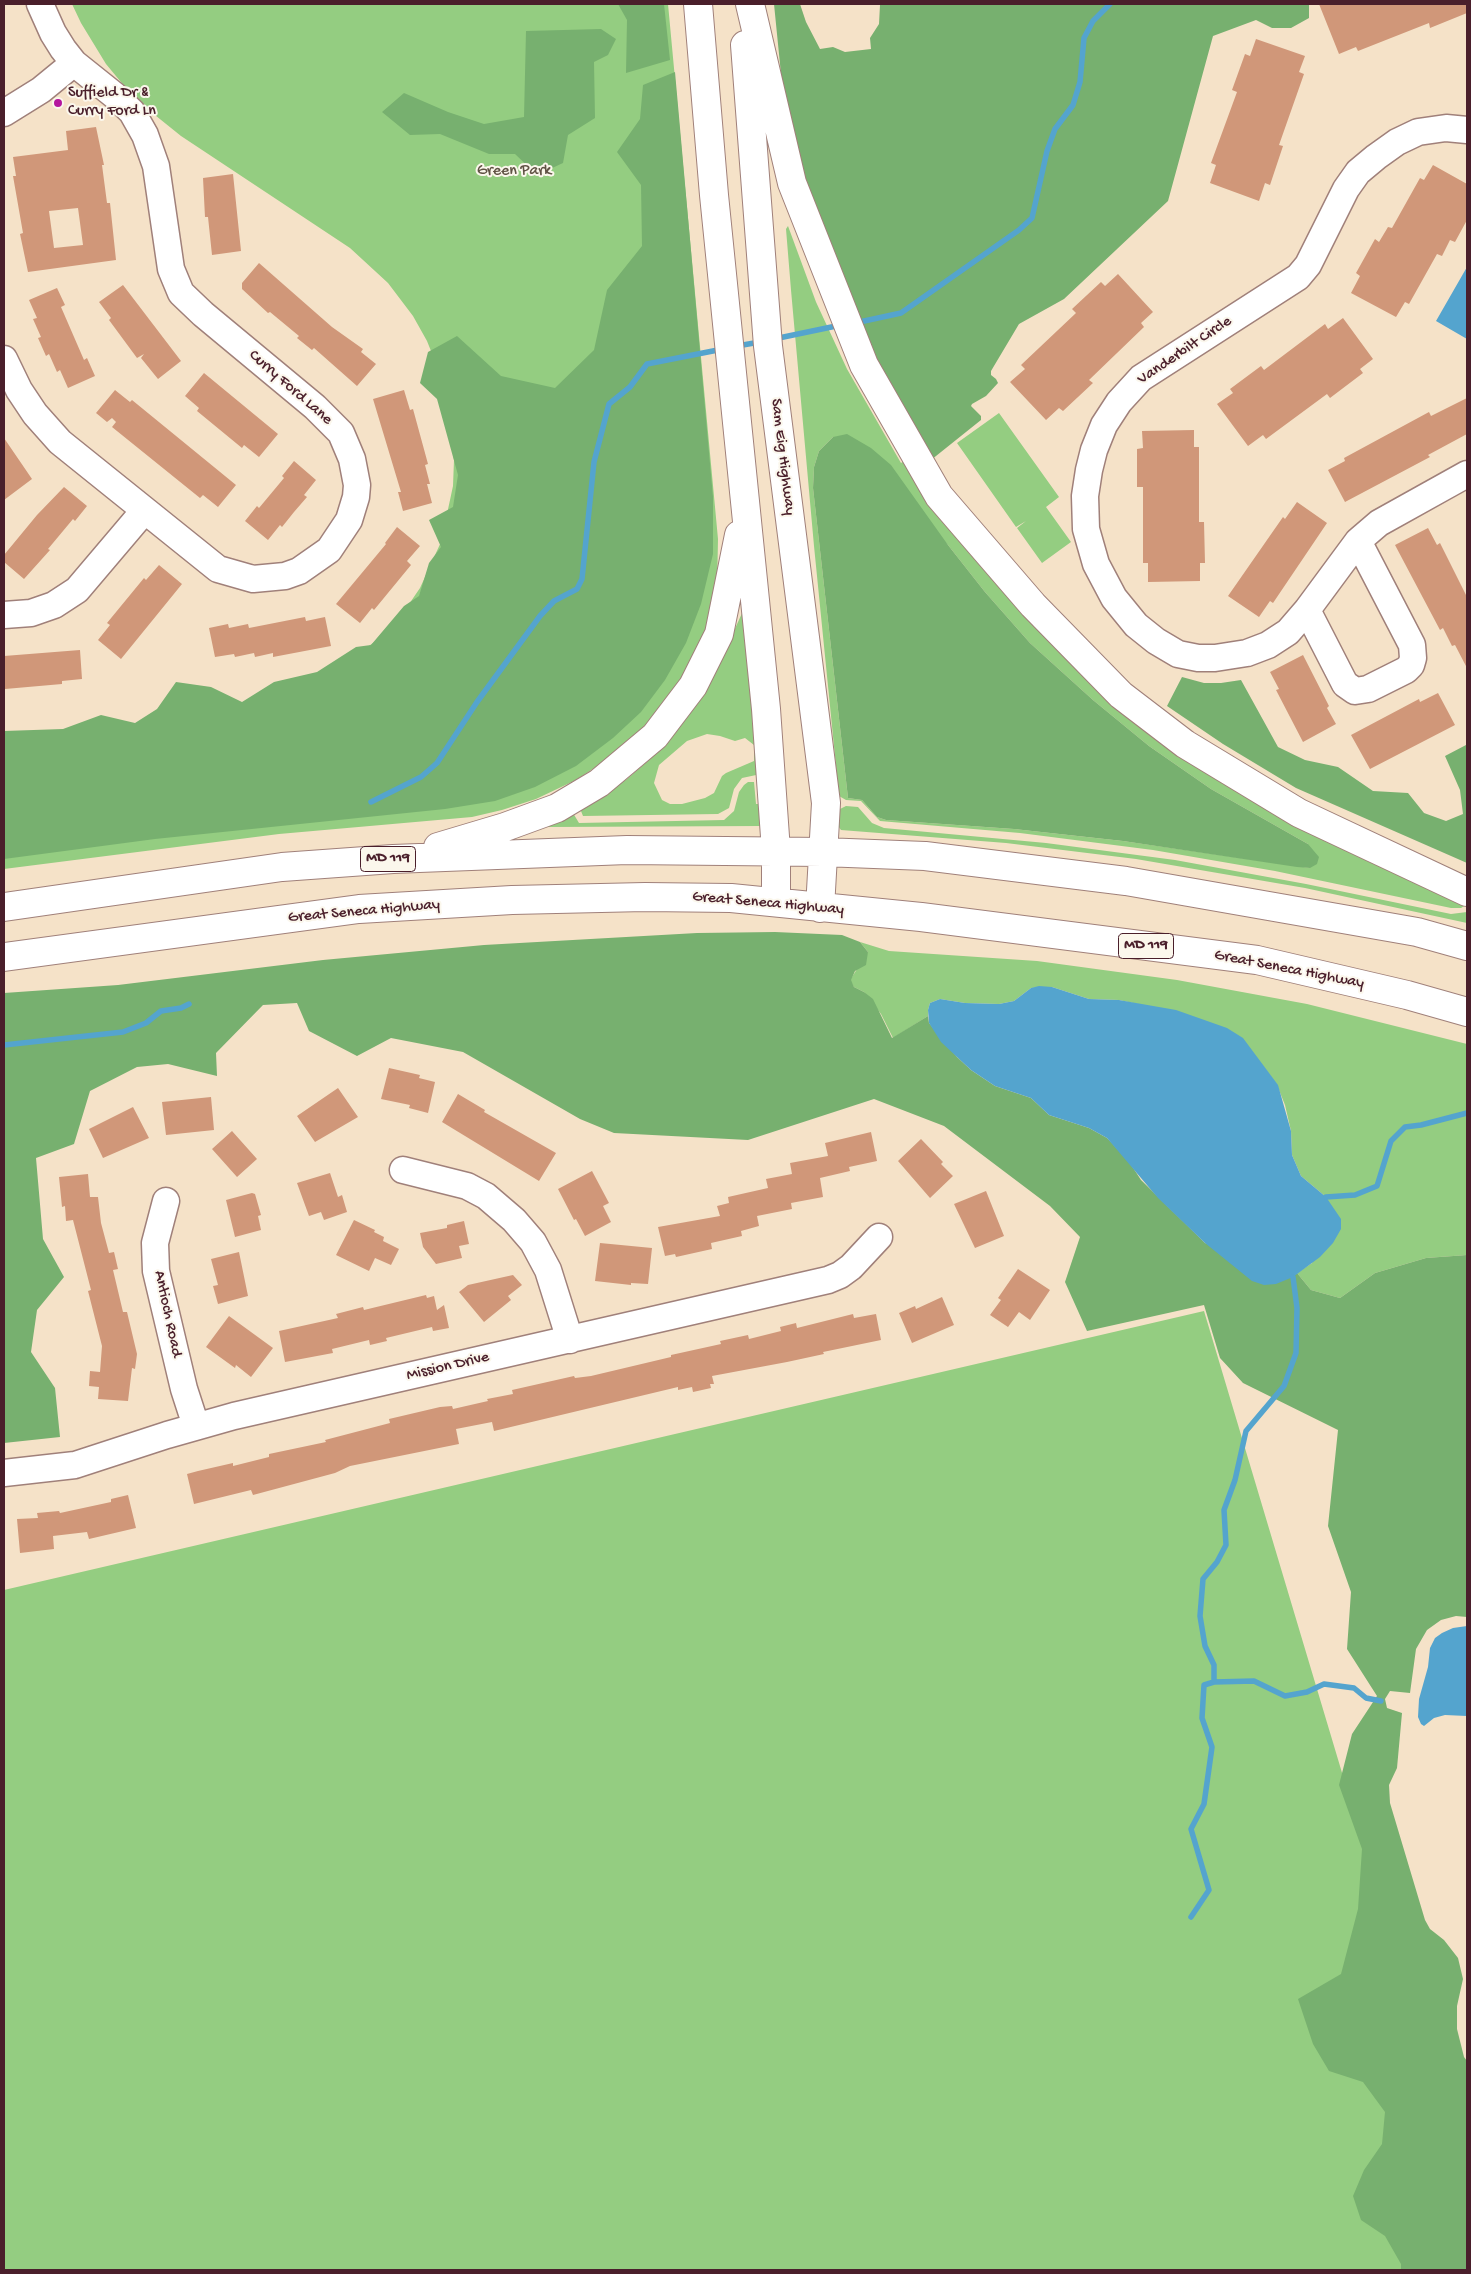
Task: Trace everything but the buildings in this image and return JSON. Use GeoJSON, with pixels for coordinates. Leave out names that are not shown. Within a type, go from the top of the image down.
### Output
{"type":"FeatureCollection","features":[{"type":"Feature","properties":{"kind":"main road"},"geometry":{"type":"LineString","coordinates":[[698,4],[729,343],[766,709],[776,851],[776,902]]}},
{"type":"Feature","properties":{"kind":"main road","name":"Sam Eig Highway"},"geometry":{"type":"LineString","coordinates":[[741,4],[768,341],[826,803],[820,908]]}},
{"type":"Feature","properties":{"kind":"main road"},"geometry":{"type":"LineString","coordinates":[[750,4],[792,183],[864,365],[939,496],[1032,605],[1121,695],[1185,744],[1299,813],[1467,892]]}},
{"type":"Feature","properties":{"kind":"main road"},"geometry":{"type":"LineString","coordinates":[[393,859],[506,827],[557,808],[599,783],[655,736],[693,686],[719,634],[745,499]]}},
{"type":"Feature","properties":{"kind":"main road","name":"MD 119"},"geometry":{"type":"LineString","coordinates":[[4,908],[282,867],[393,859],[627,850],[823,852],[925,856],[1126,882],[1417,932],[1467,946]]}},
{"type":"Feature","properties":{"kind":"main road","name":"Great Seneca Highway"},"geometry":{"type":"LineString","coordinates":[[4,957],[359,909],[512,900],[645,897],[731,898],[921,917],[1257,960],[1407,995],[1467,1012]]}},
{"type":"Feature","properties":{"kind":"street","name":"Curry Ford Lane"},"geometry":{"type":"LineString","coordinates":[[4,359],[19,390],[35,414],[60,442],[218,569],[253,579],[285,576],[313,563],[330,550],[349,520],[356,497],[356,474],[347,446],[340,433],[331,422],[203,314],[181,292],[171,270],[156,166],[145,134],[132,112],[114,94],[74,63],[53,33],[40,4]]}},
{"type":"Feature","properties":{"kind":"street"},"geometry":{"type":"LineString","coordinates":[[4,113],[41,90],[74,63]]}},
{"type":"Feature","properties":{"kind":"street","name":"Vanderbilt Circle"},"geometry":{"type":"LineString","coordinates":[[1467,130],[1446,128],[1418,132],[1397,142],[1358,172],[1346,189],[1308,265],[1298,277],[1141,378],[1119,402],[1104,425],[1094,450],[1088,470],[1085,496],[1086,529],[1096,564],[1114,598],[1136,625],[1156,641],[1178,654],[1198,658],[1247,653],[1268,645],[1288,632],[1307,610],[1358,541],[1379,523],[1467,474]]}},
{"type":"Feature","properties":{"kind":"street"},"geometry":{"type":"LineString","coordinates":[[4,615],[31,614],[54,605],[77,590],[144,511]]}},
{"type":"Feature","properties":{"kind":"street"},"geometry":{"type":"LineString","coordinates":[[1307,610],[1345,684],[1355,691],[1368,689],[1406,670],[1411,664],[1414,658],[1412,645],[1358,541]]}},
{"type":"Feature","properties":{"kind":"street"},"geometry":{"type":"LineString","coordinates":[[403,1170],[467,1186],[486,1196],[514,1220],[533,1242],[548,1270],[570,1340]]}},
{"type":"Feature","properties":{"kind":"street","name":"Antioch Road"},"geometry":{"type":"LineString","coordinates":[[166,1201],[155,1244],[156,1271],[184,1389],[196,1426]]}},
{"type":"Feature","properties":{"kind":"street","name":"Mission Drive"},"geometry":{"type":"LineString","coordinates":[[4,1473],[75,1465],[196,1426],[828,1280],[840,1275],[851,1267],[879,1237]]}},
{"type":"Feature","properties":{"kind":"green space","name":"Green Park"},"geometry":{"type":"Polygon","coordinates":[[[72,4],[668,4],[718,539],[717,591],[713,609],[699,646],[683,677],[666,702],[640,731],[611,757],[576,780],[536,799],[472,817],[279,834],[4,869],[4,767],[299,698],[385,634],[405,610],[420,588],[441,542],[453,486],[454,460],[439,371],[427,341],[413,316],[388,283],[350,248],[181,136],[135,99],[106,64],[81,23],[72,4]]]}},
{"type":"Feature","properties":{"kind":"green space"},"geometry":{"type":"Polygon","coordinates":[[[618,4],[664,4],[670,60],[626,73],[627,20],[618,4]]]}},
{"type":"Feature","properties":{"kind":"green space"},"geometry":{"type":"Polygon","coordinates":[[[774,4],[800,4],[806,22],[820,49],[833,47],[845,52],[871,49],[870,38],[879,24],[880,5],[883,4],[1309,4],[1309,18],[1291,28],[1272,28],[1256,20],[1213,36],[1168,201],[1064,299],[1019,324],[991,371],[991,375],[998,383],[986,396],[971,406],[981,416],[981,420],[931,460],[874,362],[803,178],[782,84],[774,4]]]}},
{"type":"Feature","properties":{"kind":"green space"},"geometry":{"type":"Polygon","coordinates":[[[601,29],[616,39],[608,55],[594,62],[595,118],[568,135],[563,163],[537,175],[515,154],[489,154],[440,134],[410,135],[382,112],[404,93],[448,112],[484,124],[524,117],[526,31],[601,29]]]}},
{"type":"Feature","properties":{"kind":"green space"},"geometry":{"type":"Polygon","coordinates":[[[675,72],[713,497],[713,554],[701,604],[686,643],[665,680],[641,712],[613,738],[576,766],[535,787],[495,801],[445,809],[155,839],[4,859],[4,731],[63,729],[101,715],[135,723],[157,709],[176,682],[211,687],[242,702],[274,682],[317,672],[356,647],[371,645],[404,606],[419,596],[429,563],[441,547],[429,520],[453,507],[458,475],[437,399],[420,383],[428,352],[457,336],[501,376],[555,388],[594,350],[607,290],[642,246],[641,185],[617,152],[640,119],[643,85],[675,72]]]}},
{"type":"Feature","properties":{"kind":"green space"},"geometry":{"type":"Polygon","coordinates":[[[788,226],[816,302],[847,369],[901,463],[904,461],[948,525],[982,568],[1042,633],[1090,678],[1467,901],[1466,905],[1461,908],[1451,908],[1275,871],[1153,850],[1020,833],[880,821],[861,801],[846,800],[839,796],[814,546],[786,229],[788,226]],[[833,437],[819,451],[814,467],[813,488],[848,798],[862,800],[877,817],[886,820],[1014,829],[1123,841],[1310,868],[1308,844],[1211,789],[1149,746],[1093,700],[1030,643],[985,592],[948,545],[833,437]]]}},
{"type":"Feature","properties":{"kind":"green space"},"geometry":{"type":"Polygon","coordinates":[[[999,413],[1059,497],[1046,507],[1071,542],[1042,563],[1017,528],[1026,521],[1016,527],[957,443],[999,413]]]}},
{"type":"Feature","properties":{"kind":"green space"},"geometry":{"type":"Polygon","coordinates":[[[847,434],[871,448],[891,465],[948,545],[985,592],[1030,643],[1093,700],[1149,746],[1211,789],[1308,844],[1319,857],[1317,864],[1310,868],[1297,867],[1123,841],[1014,829],[886,820],[877,817],[862,800],[848,798],[813,488],[814,467],[819,451],[833,437],[847,434]]]}},
{"type":"Feature","properties":{"kind":"green space"},"geometry":{"type":"Polygon","coordinates":[[[743,611],[761,774],[742,778],[734,789],[729,808],[718,814],[583,816],[582,808],[627,779],[650,759],[681,725],[712,679],[743,611]],[[707,734],[687,741],[659,765],[654,783],[662,800],[670,804],[682,804],[705,798],[714,793],[722,776],[754,761],[754,745],[745,738],[735,741],[707,734]]]}},
{"type":"Feature","properties":{"kind":"green space"},"geometry":{"type":"Polygon","coordinates":[[[1182,677],[1204,683],[1241,680],[1278,747],[1305,760],[1338,767],[1373,791],[1408,793],[1424,813],[1446,821],[1463,814],[1460,790],[1445,756],[1466,745],[1467,863],[1296,788],[1223,744],[1167,706],[1182,677]]]}},
{"type":"Feature","properties":{"kind":"green space"},"geometry":{"type":"Polygon","coordinates":[[[748,782],[754,782],[756,804],[764,804],[762,826],[548,827],[548,825],[573,813],[579,823],[724,820],[734,811],[739,792],[748,782]]]}},
{"type":"Feature","properties":{"kind":"green space"},"geometry":{"type":"Polygon","coordinates":[[[846,806],[858,807],[872,823],[884,828],[1046,843],[1175,860],[1306,884],[1451,914],[1467,912],[1467,923],[1305,888],[1136,859],[1006,843],[841,830],[838,826],[840,809],[846,806]]]}},
{"type":"Feature","properties":{"kind":"green space"},"geometry":{"type":"Polygon","coordinates":[[[775,932],[842,935],[860,942],[868,952],[866,965],[855,971],[851,980],[854,987],[873,999],[892,1038],[928,1016],[929,1023],[957,1057],[971,1070],[995,1086],[1031,1098],[1049,1115],[1089,1128],[1107,1138],[1128,1160],[1141,1180],[1205,1243],[1293,1277],[1297,1273],[1311,1290],[1340,1298],[1375,1273],[1426,1258],[1467,1255],[1467,1617],[1456,1616],[1441,1620],[1427,1630],[1416,1649],[1410,1693],[1390,1691],[1385,1699],[1387,1708],[1402,1713],[1397,1768],[1389,1785],[1390,1803],[1425,1920],[1430,1929],[1444,1940],[1458,1958],[1463,1979],[1457,2006],[1457,2029],[1464,2057],[1467,2061],[1467,2270],[1401,2270],[1401,2264],[1385,2236],[1361,2220],[1353,2196],[1364,2170],[1382,2144],[1385,2112],[1363,2082],[1329,2071],[1313,2044],[1298,1999],[1341,1974],[1358,1909],[1362,1849],[1339,1785],[1352,1734],[1377,1696],[1347,1649],[1351,1592],[1328,1526],[1338,1430],[1243,1383],[1220,1358],[1204,1305],[1087,1331],[1065,1282],[1080,1237],[1050,1206],[944,1126],[874,1099],[748,1140],[614,1133],[580,1119],[463,1052],[391,1038],[357,1056],[309,1031],[297,1003],[263,1005],[216,1053],[217,1076],[168,1064],[137,1067],[90,1091],[74,1144],[36,1158],[43,1239],[64,1277],[37,1310],[31,1352],[55,1388],[60,1437],[4,1443],[4,993],[118,985],[323,960],[484,945],[697,933],[775,932]]]}},
{"type":"Feature","properties":{"kind":"green space"},"geometry":{"type":"Polygon","coordinates":[[[860,942],[889,951],[1037,961],[1177,980],[1307,1004],[1467,1044],[1467,1255],[1426,1258],[1375,1273],[1340,1298],[1311,1290],[1297,1273],[1312,1263],[1326,1197],[1301,1176],[1292,1155],[1291,1131],[1285,1105],[1277,1085],[1263,1066],[1147,1006],[1119,1000],[1089,999],[1052,987],[1031,988],[1014,1001],[999,1004],[965,1003],[940,999],[930,1003],[928,1016],[893,1038],[881,1014],[864,992],[854,987],[850,980],[868,952],[860,942]]]}},
{"type":"Feature","properties":{"kind":"green space"},"geometry":{"type":"Polygon","coordinates":[[[1204,1311],[1467,2191],[1467,2270],[4,2270],[4,1590],[1204,1311]]]}},
{"type":"Feature","properties":{"kind":"water"},"geometry":{"type":"Polygon","coordinates":[[[1467,267],[1467,339],[1436,321],[1467,267]]]}},
{"type":"Feature","properties":{"kind":"water"},"geometry":{"type":"Polygon","coordinates":[[[1039,986],[1052,987],[1089,999],[1119,1000],[1176,1010],[1227,1028],[1243,1038],[1278,1085],[1291,1131],[1292,1155],[1301,1176],[1326,1197],[1341,1219],[1341,1229],[1333,1243],[1320,1257],[1293,1277],[1276,1284],[1264,1285],[1252,1281],[1205,1243],[1158,1198],[1107,1138],[1089,1128],[1049,1115],[1031,1098],[995,1086],[971,1070],[941,1042],[929,1023],[928,1010],[930,1003],[940,999],[965,1003],[999,1004],[1014,1001],[1031,988],[1039,986]]]}},
{"type":"Feature","properties":{"kind":"water"},"geometry":{"type":"Polygon","coordinates":[[[1467,1626],[1467,1716],[1445,1715],[1434,1718],[1424,1726],[1418,1717],[1419,1699],[1428,1667],[1430,1648],[1435,1638],[1442,1633],[1453,1628],[1467,1626]]]}},
{"type":"Feature","properties":{"kind":"waterway"},"geometry":{"type":"LineString","coordinates":[[855,323],[901,313],[1019,230],[1032,218],[1047,151],[1055,129],[1073,105],[1080,82],[1084,38],[1093,21],[1110,4]]}},
{"type":"Feature","properties":{"kind":"waterway"},"geometry":{"type":"LineString","coordinates":[[774,339],[841,325]]}},
{"type":"Feature","properties":{"kind":"waterway"},"geometry":{"type":"LineString","coordinates":[[737,346],[760,342]]}},
{"type":"Feature","properties":{"kind":"waterway"},"geometry":{"type":"LineString","coordinates":[[371,802],[421,777],[437,763],[477,702],[540,616],[554,601],[577,589],[582,579],[594,462],[609,404],[630,387],[647,364],[723,349]]}},
{"type":"Feature","properties":{"kind":"waterway"},"geometry":{"type":"LineString","coordinates":[[4,1045],[123,1032],[146,1023],[161,1011],[181,1008],[189,1004]]}},
{"type":"Feature","properties":{"kind":"waterway"},"geometry":{"type":"LineString","coordinates":[[1326,1197],[1355,1195],[1377,1186],[1391,1141],[1405,1127],[1421,1125],[1467,1113]]}},
{"type":"Feature","properties":{"kind":"waterway"},"geometry":{"type":"LineString","coordinates":[[1191,1917],[1209,1890],[1191,1829],[1204,1804],[1212,1747],[1202,1718],[1204,1685],[1214,1682],[1214,1665],[1205,1646],[1200,1616],[1203,1579],[1217,1562],[1226,1545],[1224,1510],[1235,1480],[1246,1431],[1284,1386],[1296,1353],[1297,1308],[1293,1277]]}},
{"type":"Feature","properties":{"kind":"waterway"},"geometry":{"type":"LineString","coordinates":[[1214,1682],[1254,1681],[1285,1696],[1307,1692],[1324,1684],[1354,1688],[1366,1698],[1381,1701]]}},
{"type":"Feature","properties":{"kind":"place","name":"Suffield Dr & Curry Ford Ln"},"geometry":{"type":"Point","coordinates":[58,103]}}]}
